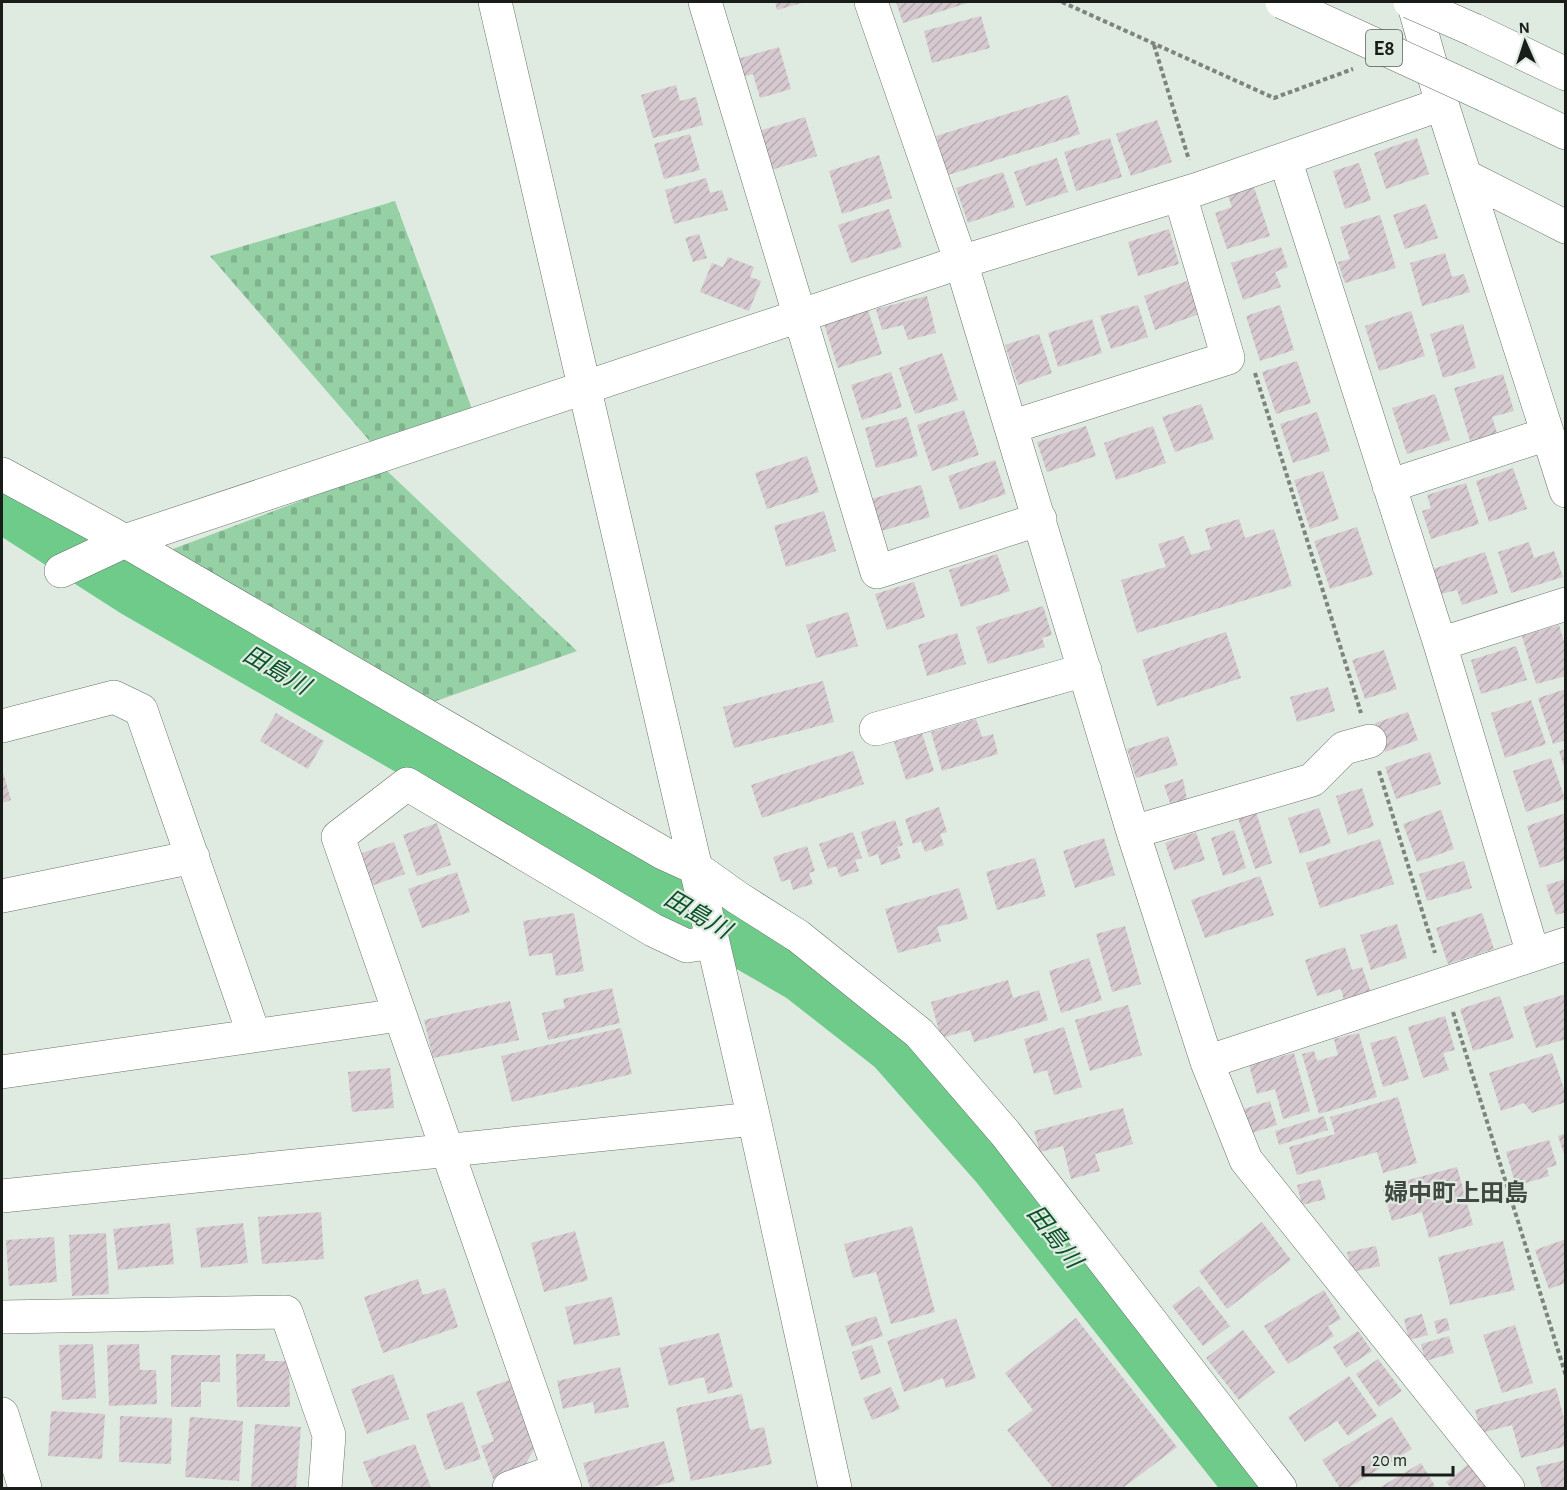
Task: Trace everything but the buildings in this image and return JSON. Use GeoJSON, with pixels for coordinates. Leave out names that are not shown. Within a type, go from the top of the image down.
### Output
{"type":"FeatureCollection","features":[{"type":"Feature","properties":{"kind":"main road"},"geometry":{"type":"LineString","coordinates":[[495,2],[754,1119],[826,1486]]}},
{"type":"Feature","properties":{"kind":"main road"},"geometry":{"type":"LineString","coordinates":[[705,2],[877,572],[1040,519]]}},
{"type":"Feature","properties":{"kind":"main road"},"geometry":{"type":"LineString","coordinates":[[871,2],[961,262],[1133,832],[1207,1062],[1246,1160],[1508,1488]]}},
{"type":"Feature","properties":{"kind":"main road","name":"E8"},"geometry":{"type":"LineString","coordinates":[[1282,2],[1566,133]]}},
{"type":"Feature","properties":{"kind":"main road"},"geometry":{"type":"LineString","coordinates":[[1411,2],[1566,491]]}},
{"type":"Feature","properties":{"kind":"main road","name":"E8"},"geometry":{"type":"LineString","coordinates":[[1411,2],[1566,74]]}},
{"type":"Feature","properties":{"kind":"main road"},"geometry":{"type":"LineString","coordinates":[[61,571],[125,540],[961,262],[1189,192],[1442,104]]}},
{"type":"Feature","properties":{"kind":"main road"},"geometry":{"type":"LineString","coordinates":[[1285,159],[1440,644],[1533,954]]}},
{"type":"Feature","properties":{"kind":"main road"},"geometry":{"type":"LineString","coordinates":[[1465,176],[1566,227]]}},
{"type":"Feature","properties":{"kind":"main road"},"geometry":{"type":"LineString","coordinates":[[1011,427],[1228,358],[1189,192]]}},
{"type":"Feature","properties":{"kind":"main road"},"geometry":{"type":"LineString","coordinates":[[1389,486],[1547,434]]}},
{"type":"Feature","properties":{"kind":"main road"},"geometry":{"type":"LineString","coordinates":[[2,474],[125,540],[663,853],[696,868],[798,936],[919,1033],[1005,1133],[1280,1488]]}},
{"type":"Feature","properties":{"kind":"main road"},"geometry":{"type":"LineString","coordinates":[[1440,644],[1566,604]]}},
{"type":"Feature","properties":{"kind":"main road"},"geometry":{"type":"LineString","coordinates":[[876,729],[1085,670]]}},
{"type":"Feature","properties":{"kind":"main road"},"geometry":{"type":"LineString","coordinates":[[2,726],[114,697],[141,710],[254,1035]]}},
{"type":"Feature","properties":{"kind":"main road"},"geometry":{"type":"LineString","coordinates":[[1133,832],[1312,780],[1344,748],[1370,741]]}},
{"type":"Feature","properties":{"kind":"main road"},"geometry":{"type":"LineString","coordinates":[[509,1488],[561,1479],[338,837],[407,784],[652,930],[687,946],[713,942]]}},
{"type":"Feature","properties":{"kind":"main road"},"geometry":{"type":"LineString","coordinates":[[2,896],[193,858]]}},
{"type":"Feature","properties":{"kind":"main road"},"geometry":{"type":"LineString","coordinates":[[1207,1062],[1566,944]]}},
{"type":"Feature","properties":{"kind":"main road"},"geometry":{"type":"LineString","coordinates":[[2,1072],[399,1015]]}},
{"type":"Feature","properties":{"kind":"main road"},"geometry":{"type":"LineString","coordinates":[[2,1196],[754,1119]]}},
{"type":"Feature","properties":{"kind":"main road"},"geometry":{"type":"LineString","coordinates":[[2,1317],[286,1312],[329,1435],[325,1488]]}},
{"type":"Feature","properties":{"kind":"main road"},"geometry":{"type":"LineString","coordinates":[[2,1414],[25,1488]]}},
{"type":"Feature","properties":{"kind":"path"},"geometry":{"type":"LineString","coordinates":[[1062,2],[1274,98],[1359,68]]}},
{"type":"Feature","properties":{"kind":"path"},"geometry":{"type":"LineString","coordinates":[[1154,45],[1189,192]]}},
{"type":"Feature","properties":{"kind":"path"},"geometry":{"type":"LineString","coordinates":[[1228,358],[1248,352],[1566,1376]]}},
{"type":"Feature","properties":{"kind":"green space"},"geometry":{"type":"Polygon","coordinates":[[[395,201],[472,409],[374,446],[210,256],[395,201]]]}},
{"type":"Feature","properties":{"kind":"green space"},"geometry":{"type":"Polygon","coordinates":[[[385,469],[577,651],[422,706],[157,555],[385,469]]]}},
{"type":"Feature","properties":{"kind":"waterway","name":"田島川"},"geometry":{"type":"LineString","coordinates":[[2,505],[133,589],[801,975],[893,1047],[998,1166],[1253,1488]]}},
{"type":"Feature","properties":{"kind":"district","name":"婦中町上田島"},"geometry":{"type":"Point","coordinates":[1456,1194]}}]}
